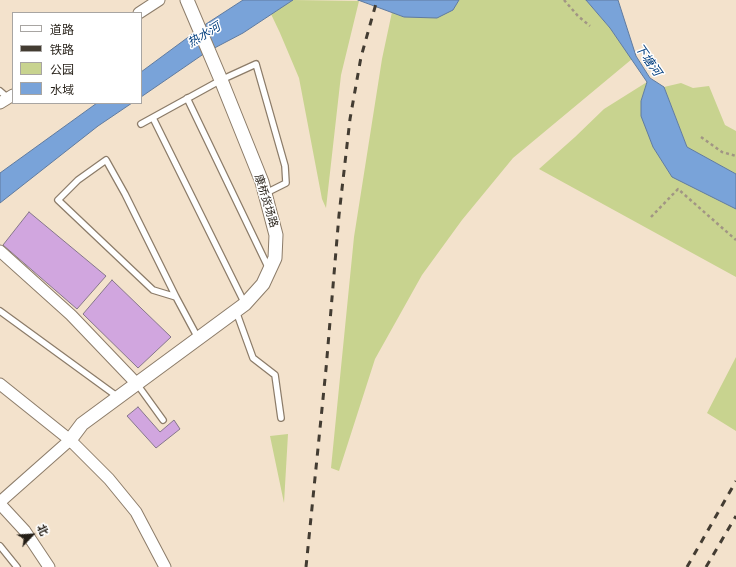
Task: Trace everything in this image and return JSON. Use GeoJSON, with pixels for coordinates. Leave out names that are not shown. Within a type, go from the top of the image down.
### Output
{"type":"FeatureCollection","features":[{"type":"Feature","properties":{"kind":"street"},"geometry":{"type":"LineString","coordinates":[[140,12],[158,0]]}},
{"type":"Feature","properties":{"kind":"street","name":"康桥货场路"},"geometry":{"type":"LineString","coordinates":[[70,440],[82,424],[240,308],[263,284],[275,258],[276,235],[262,182],[187,0]]}},
{"type":"Feature","properties":{"kind":"street"},"geometry":{"type":"LineString","coordinates":[[0,252],[71,316],[137,384]]}},
{"type":"Feature","properties":{"kind":"street"},"geometry":{"type":"LineString","coordinates":[[0,384],[70,440],[109,479],[136,512],[165,567]]}},
{"type":"Feature","properties":{"kind":"street"},"geometry":{"type":"LineString","coordinates":[[49,567],[25,531],[0,503],[70,440]]}},
{"type":"Feature","properties":{"kind":"lane"},"geometry":{"type":"LineString","coordinates":[[141,124],[221,80],[256,64],[286,166],[286,183],[265,193]]}},
{"type":"Feature","properties":{"kind":"lane"},"geometry":{"type":"LineString","coordinates":[[187,98],[270,270]]}},
{"type":"Feature","properties":{"kind":"lane"},"geometry":{"type":"LineString","coordinates":[[152,118],[240,308],[253,358],[275,376],[281,418]]}},
{"type":"Feature","properties":{"kind":"lane"},"geometry":{"type":"LineString","coordinates":[[176,297],[153,290],[58,200],[78,180],[106,160],[125,194],[198,338]]}},
{"type":"Feature","properties":{"kind":"lane"},"geometry":{"type":"LineString","coordinates":[[0,311],[119,398]]}},
{"type":"Feature","properties":{"kind":"lane"},"geometry":{"type":"LineString","coordinates":[[137,384],[163,420]]}},
{"type":"Feature","properties":{"kind":"lane"},"geometry":{"type":"LineString","coordinates":[[0,546],[17,567]]}},
{"type":"Feature","properties":{"kind":"path"},"geometry":{"type":"LineString","coordinates":[[564,0],[578,16],[590,26]]}},
{"type":"Feature","properties":{"kind":"path"},"geometry":{"type":"LineString","coordinates":[[701,137],[722,152],[736,156]]}},
{"type":"Feature","properties":{"kind":"path"},"geometry":{"type":"LineString","coordinates":[[651,217],[678,189],[736,240]]}},
{"type":"Feature","properties":{"kind":"green space"},"geometry":{"type":"Polygon","coordinates":[[[293,0],[359,1],[341,75],[326,208],[322,199],[299,78],[271,14],[293,0]]]}},
{"type":"Feature","properties":{"kind":"green space"},"geometry":{"type":"Polygon","coordinates":[[[459,0],[586,0],[610,28],[632,59],[513,158],[462,220],[422,275],[375,359],[339,471],[331,468],[354,237],[382,59],[392,12],[404,17],[453,10],[459,0]]]}},
{"type":"Feature","properties":{"kind":"green space"},"geometry":{"type":"Polygon","coordinates":[[[647,82],[641,101],[653,147],[672,176],[736,209],[736,277],[539,169],[604,109],[647,82]]]}},
{"type":"Feature","properties":{"kind":"green space"},"geometry":{"type":"Polygon","coordinates":[[[681,83],[693,88],[709,86],[725,125],[736,131],[736,174],[687,147],[664,87],[681,83]]]}},
{"type":"Feature","properties":{"kind":"green space"},"geometry":{"type":"Polygon","coordinates":[[[736,357],[736,431],[707,413],[736,357]]]}},
{"type":"Feature","properties":{"kind":"green space"},"geometry":{"type":"Polygon","coordinates":[[[288,434],[284,503],[270,436],[288,434]]]}},
{"type":"Feature","properties":{"kind":"water","name":"热水河"},"geometry":{"type":"Polygon","coordinates":[[[243,0],[293,0],[243,33],[205,53],[142,96],[142,71],[206,24],[243,0]]]}},
{"type":"Feature","properties":{"kind":"water"},"geometry":{"type":"Polygon","coordinates":[[[358,0],[459,0],[453,10],[437,18],[404,17],[358,0]]]}},
{"type":"Feature","properties":{"kind":"water"},"geometry":{"type":"Polygon","coordinates":[[[586,0],[618,0],[636,56],[650,78],[664,87],[687,147],[736,174],[736,209],[672,177],[653,147],[641,116],[641,101],[647,82],[610,28],[586,0]]]}},
{"type":"Feature","properties":{"kind":"water"},"geometry":{"type":"Polygon","coordinates":[[[96,104],[131,104],[98,126],[0,203],[0,173],[96,104]]]}},
{"type":"Feature","properties":{"kind":"building"},"geometry":{"type":"Polygon","coordinates":[[[29,212],[106,276],[77,309],[3,245],[29,212]]]}},
{"type":"Feature","properties":{"kind":"building"},"geometry":{"type":"Polygon","coordinates":[[[112,280],[171,337],[138,368],[83,314],[112,280]]]}},
{"type":"Feature","properties":{"kind":"building"},"geometry":{"type":"Polygon","coordinates":[[[138,407],[160,432],[174,420],[180,429],[156,448],[127,416],[138,407]]]}},
{"type":"Feature","properties":{"kind":"railway"},"geometry":{"type":"LineString","coordinates":[[306,567],[326,369],[339,215],[350,119],[361,57],[377,0]]}},
{"type":"Feature","properties":{"kind":"railway"},"geometry":{"type":"LineString","coordinates":[[687,567],[736,481]]}},
{"type":"Feature","properties":{"kind":"railway"},"geometry":{"type":"LineString","coordinates":[[706,567],[736,516]]}},
{"type":"Feature","properties":{"kind":"water label","name":"下塘河"},"geometry":{"type":"Point","coordinates":[648,60]}}]}
